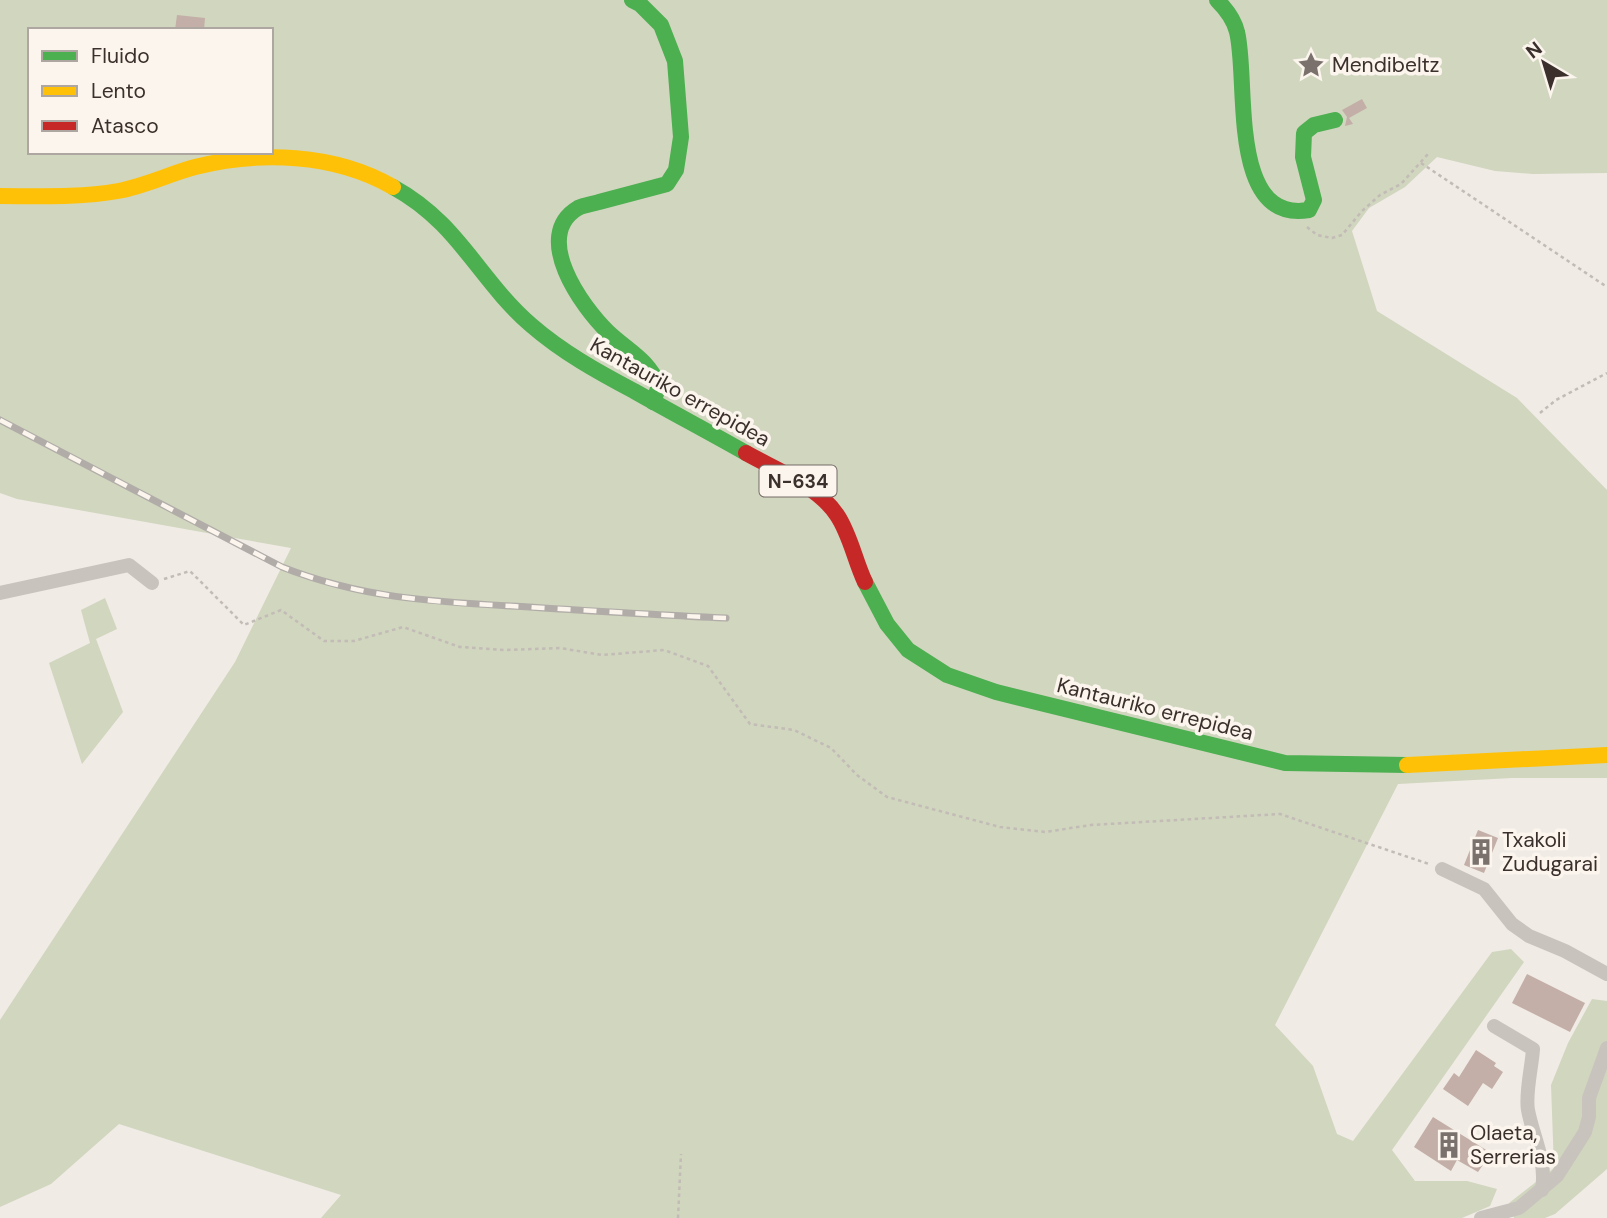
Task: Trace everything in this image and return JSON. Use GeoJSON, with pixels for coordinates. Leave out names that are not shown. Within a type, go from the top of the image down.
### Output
{"type":"FeatureCollection","features":[{"type":"Feature","properties":{"kind":"main road"},"geometry":{"type":"LineString","coordinates":[[632,0],[640,4],[661,25],[675,61],[681,137],[676,170],[667,184],[578,208],[560,227],[558,244],[566,273],[586,307],[607,331],[652,369],[659,386],[653,402]]}},
{"type":"Feature","properties":{"kind":"main road"},"geometry":{"type":"LineString","coordinates":[[1217,0],[1228,11],[1237,32],[1243,111],[1254,180],[1268,198],[1283,209],[1297,212],[1309,210],[1314,201],[1307,184],[1302,143],[1304,132],[1315,124],[1335,120]]}},
{"type":"Feature","properties":{"kind":"main road","name":"Kantauriko errepidea"},"geometry":{"type":"LineString","coordinates":[[0,197],[79,195],[133,188],[193,167],[246,156],[281,156],[324,162],[367,175],[411,196],[450,231],[523,319],[586,365],[804,485],[823,499],[838,516],[861,573],[887,625],[908,650],[947,675],[996,692],[1285,763],[1368,764],[1552,759]]}},
{"type":"Feature","properties":{"kind":"main road","name":"N-634"},"geometry":{"type":"LineString","coordinates":[[1552,759],[1607,755]]}},
{"type":"Feature","properties":{"kind":"main road","name":"N-634"},"geometry":{"type":"LineString","coordinates":[[1552,759],[1607,765]]}},
{"type":"Feature","properties":{"kind":"street"},"geometry":{"type":"LineString","coordinates":[[0,593],[129,565],[152,583]]}},
{"type":"Feature","properties":{"kind":"street"},"geometry":{"type":"LineString","coordinates":[[1442,869],[1484,889],[1512,924],[1529,936],[1565,951],[1607,974]]}},
{"type":"Feature","properties":{"kind":"street"},"geometry":{"type":"LineString","coordinates":[[1494,1026],[1534,1049],[1527,1107],[1541,1156],[1544,1179],[1542,1190]]}},
{"type":"Feature","properties":{"kind":"street"},"geometry":{"type":"LineString","coordinates":[[1482,1218],[1519,1208],[1557,1176],[1585,1132],[1589,1098],[1607,1048]]}},
{"type":"Feature","properties":{"kind":"path"},"geometry":{"type":"LineString","coordinates":[[1297,212],[1303,224],[1317,235],[1342,235],[1380,195],[1401,184],[1427,154]]}},
{"type":"Feature","properties":{"kind":"path"},"geometry":{"type":"LineString","coordinates":[[1421,163],[1607,287]]}},
{"type":"Feature","properties":{"kind":"path"},"geometry":{"type":"LineString","coordinates":[[1540,414],[1556,400],[1607,373]]}},
{"type":"Feature","properties":{"kind":"path"},"geometry":{"type":"LineString","coordinates":[[152,583],[190,571],[244,625],[281,610],[324,641],[354,641],[403,627],[460,647],[471,648],[560,648],[602,656],[663,650],[708,666],[750,724],[794,730],[831,748],[857,775],[887,797],[1000,827],[1045,832],[1143,821],[1280,814],[1442,869]]}},
{"type":"Feature","properties":{"kind":"path"},"geometry":{"type":"LineString","coordinates":[[678,1218],[681,1154]]}},
{"type":"Feature","properties":{"kind":"green space"},"geometry":{"type":"Polygon","coordinates":[[[0,0],[1607,0],[1607,173],[1533,174],[1495,171],[1437,157],[1405,187],[1369,208],[1352,231],[1377,311],[1517,398],[1607,490],[1607,778],[1512,778],[1398,784],[1275,1025],[1313,1066],[1337,1134],[1353,1141],[1492,952],[1511,949],[1524,962],[1392,1150],[1415,1181],[1467,1181],[1497,1189],[1490,1206],[1462,1218],[321,1218],[341,1195],[119,1124],[51,1184],[0,1207],[0,1020],[235,662],[291,548],[17,499],[0,493],[0,0]]]}},
{"type":"Feature","properties":{"kind":"green space"},"geometry":{"type":"Polygon","coordinates":[[[105,598],[117,629],[96,639],[123,712],[82,764],[49,663],[90,643],[81,610],[105,598]]]}},
{"type":"Feature","properties":{"kind":"green space"},"geometry":{"type":"Polygon","coordinates":[[[1592,999],[1607,1001],[1607,1169],[1555,1214],[1545,1218],[1514,1218],[1509,1203],[1554,1168],[1551,1085],[1568,1043],[1592,999]]]}},
{"type":"Feature","properties":{"kind":"building"},"geometry":{"type":"Polygon","coordinates":[[[177,15],[205,18],[204,28],[175,28],[177,15]]]}},
{"type":"Feature","properties":{"kind":"building"},"geometry":{"type":"Polygon","coordinates":[[[1362,99],[1367,108],[1349,118],[1353,124],[1345,126],[1347,117],[1342,110],[1362,99]]]}},
{"type":"Feature","properties":{"kind":"building","name":"Txakoli Zudugarai"},"geometry":{"type":"Polygon","coordinates":[[[1478,830],[1498,838],[1484,873],[1464,865],[1478,830]]]}},
{"type":"Feature","properties":{"kind":"building"},"geometry":{"type":"Polygon","coordinates":[[[1527,974],[1585,1003],[1570,1032],[1512,1003],[1527,974]]]}},
{"type":"Feature","properties":{"kind":"building"},"geometry":{"type":"Polygon","coordinates":[[[1476,1050],[1496,1063],[1494,1066],[1503,1072],[1492,1089],[1483,1083],[1468,1106],[1443,1089],[1454,1073],[1459,1077],[1476,1050]]]}},
{"type":"Feature","properties":{"kind":"building","name":"Olaeta, Serrerias"},"geometry":{"type":"Polygon","coordinates":[[[1433,1117],[1491,1153],[1478,1172],[1457,1160],[1451,1171],[1414,1147],[1433,1117]]]}},
{"type":"Feature","properties":{"kind":"railway"},"geometry":{"type":"LineString","coordinates":[[0,420],[282,567],[313,578],[374,593],[434,601],[726,618]]}},
{"type":"Feature","properties":{"kind":"traffic: fast"},"geometry":{"type":"LineString","coordinates":[[632,0],[640,4],[661,25],[675,61],[681,137],[676,170],[667,184],[578,208],[565,220],[559,236],[560,253],[566,271],[586,306],[597,321],[643,362],[654,377],[659,386],[653,402]]}},
{"type":"Feature","properties":{"kind":"traffic: fast"},"geometry":{"type":"LineString","coordinates":[[1217,0],[1229,14],[1237,32],[1247,144],[1253,172],[1265,195],[1283,208],[1309,210],[1314,200],[1303,157],[1304,133],[1314,125],[1335,120]]}},
{"type":"Feature","properties":{"kind":"traffic: fast"},"geometry":{"type":"LineString","coordinates":[[393,187],[435,217],[496,289],[543,335],[594,369],[746,453]]}},
{"type":"Feature","properties":{"kind":"traffic: fast"},"geometry":{"type":"LineString","coordinates":[[865,582],[887,624],[908,650],[947,675],[996,692],[1285,763],[1407,765]]}},
{"type":"Feature","properties":{"kind":"traffic: slow"},"geometry":{"type":"LineString","coordinates":[[0,196],[89,195],[118,191],[195,167],[270,157],[296,158],[346,167],[393,187]]}},
{"type":"Feature","properties":{"kind":"traffic: slow"},"geometry":{"type":"LineString","coordinates":[[1407,765],[1607,755]]}},
{"type":"Feature","properties":{"kind":"traffic: jam"},"geometry":{"type":"LineString","coordinates":[[746,453],[795,479],[829,504],[845,531],[865,582]]}},
{"type":"Feature","properties":{"kind":"place","name":"Mendibeltz"},"geometry":{"type":"Point","coordinates":[1311,65]}},
{"type":"Feature","properties":{"kind":"place","name":"Txakoli Zudugarai"},"geometry":{"type":"Point","coordinates":[1481,852]}},
{"type":"Feature","properties":{"kind":"place","name":"Olaeta, Serrerias"},"geometry":{"type":"Point","coordinates":[1449,1145]}}]}
